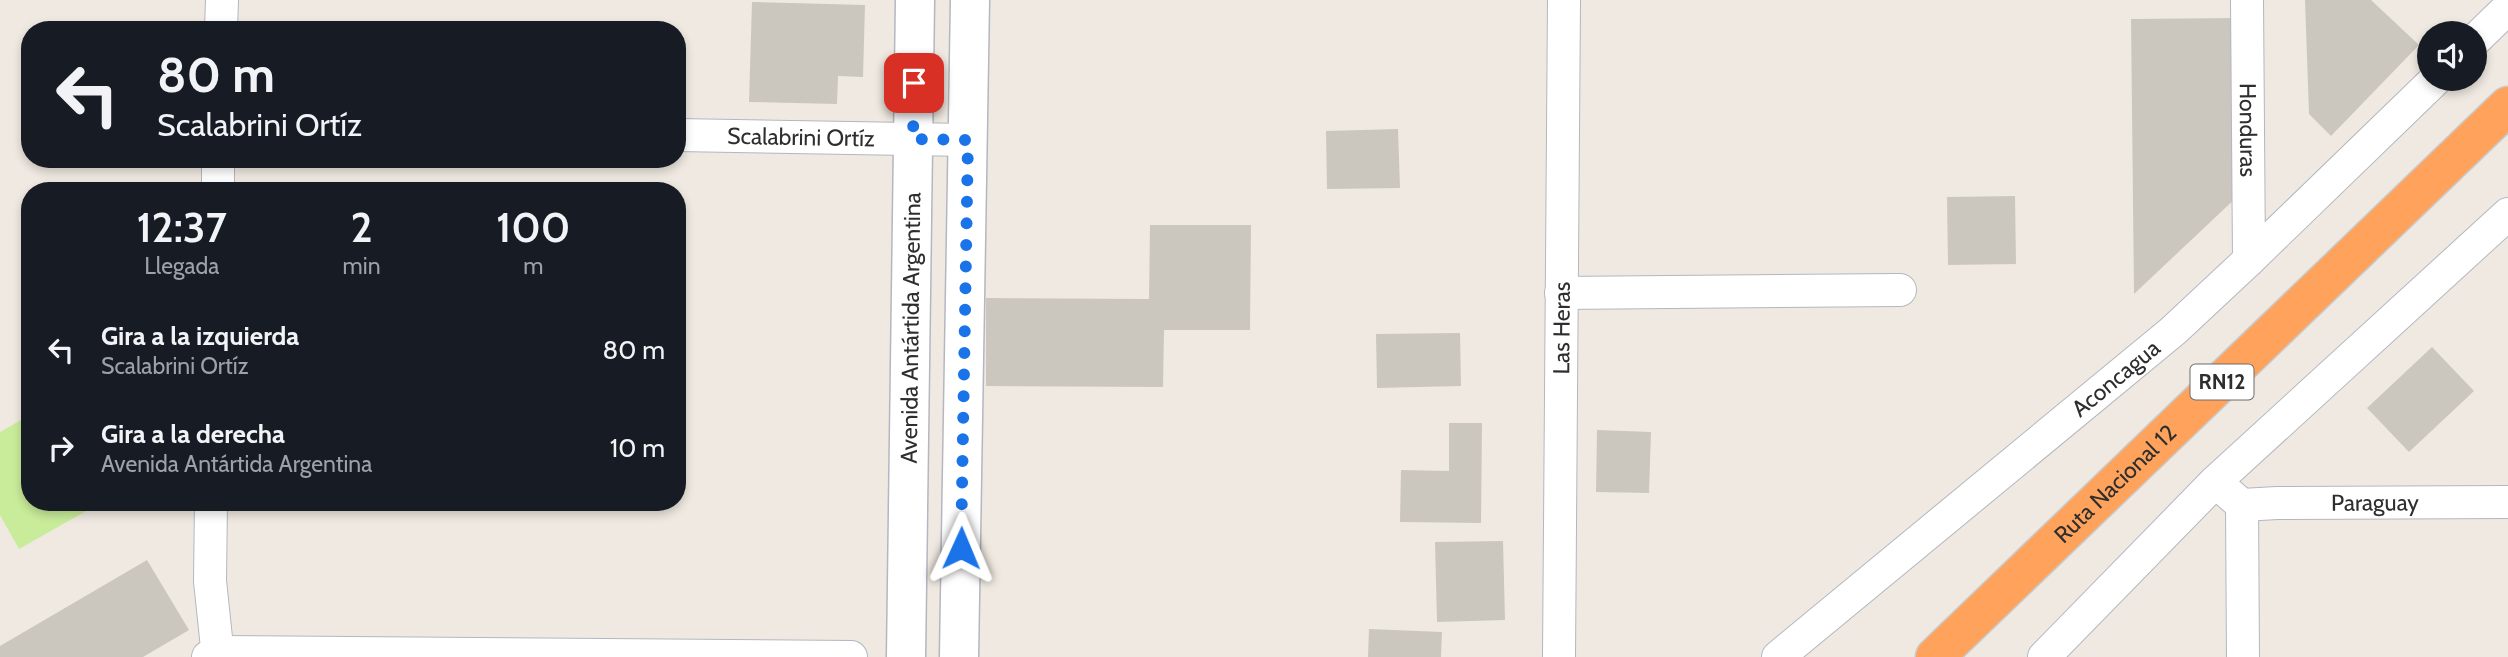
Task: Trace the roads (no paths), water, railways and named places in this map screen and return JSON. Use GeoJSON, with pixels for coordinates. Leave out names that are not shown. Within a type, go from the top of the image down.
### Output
{"type":"FeatureCollection","features":[{"type":"Feature","properties":{"kind":"highway","name":"Ruta Nacional 12"},"geometry":{"type":"LineString","coordinates":[[1936,657],[2508,106]]}},
{"type":"Feature","properties":{"kind":"main road","name":"Avenida Antártida Argentina"},"geometry":{"type":"LineString","coordinates":[[906,657],[915,0]]}},
{"type":"Feature","properties":{"kind":"main road"},"geometry":{"type":"LineString","coordinates":[[959,657],[970,0]]}},
{"type":"Feature","properties":{"kind":"street"},"geometry":{"type":"LineString","coordinates":[[221,21],[222,0]]}},
{"type":"Feature","properties":{"kind":"street","name":"Las Heras"},"geometry":{"type":"LineString","coordinates":[[1559,657],[1564,0]]}},
{"type":"Feature","properties":{"kind":"street","name":"Honduras"},"geometry":{"type":"LineString","coordinates":[[2247,0],[2249,260]]}},
{"type":"Feature","properties":{"kind":"street"},"geometry":{"type":"LineString","coordinates":[[2487,28],[2508,8]]}},
{"type":"Feature","properties":{"kind":"street","name":"Aconcagua"},"geometry":{"type":"LineString","coordinates":[[1778,657],[2173,331],[2424,91]]}},
{"type":"Feature","properties":{"kind":"street","name":"Scalabrini Ortíz"},"geometry":{"type":"LineString","coordinates":[[686,135],[968,140]]}},
{"type":"Feature","properties":{"kind":"street"},"geometry":{"type":"LineString","coordinates":[[2043,657],[2216,481],[2508,214]]}},
{"type":"Feature","properties":{"kind":"street"},"geometry":{"type":"LineString","coordinates":[[1562,293],[1900,290]]}},
{"type":"Feature","properties":{"kind":"street"},"geometry":{"type":"LineString","coordinates":[[2216,481],[2242,505],[2243,657]]}},
{"type":"Feature","properties":{"kind":"street","name":"Paraguay"},"geometry":{"type":"LineString","coordinates":[[2242,505],[2508,502]]}},
{"type":"Feature","properties":{"kind":"street"},"geometry":{"type":"LineString","coordinates":[[211,511],[210,580],[214,655],[851,657]]}}]}
